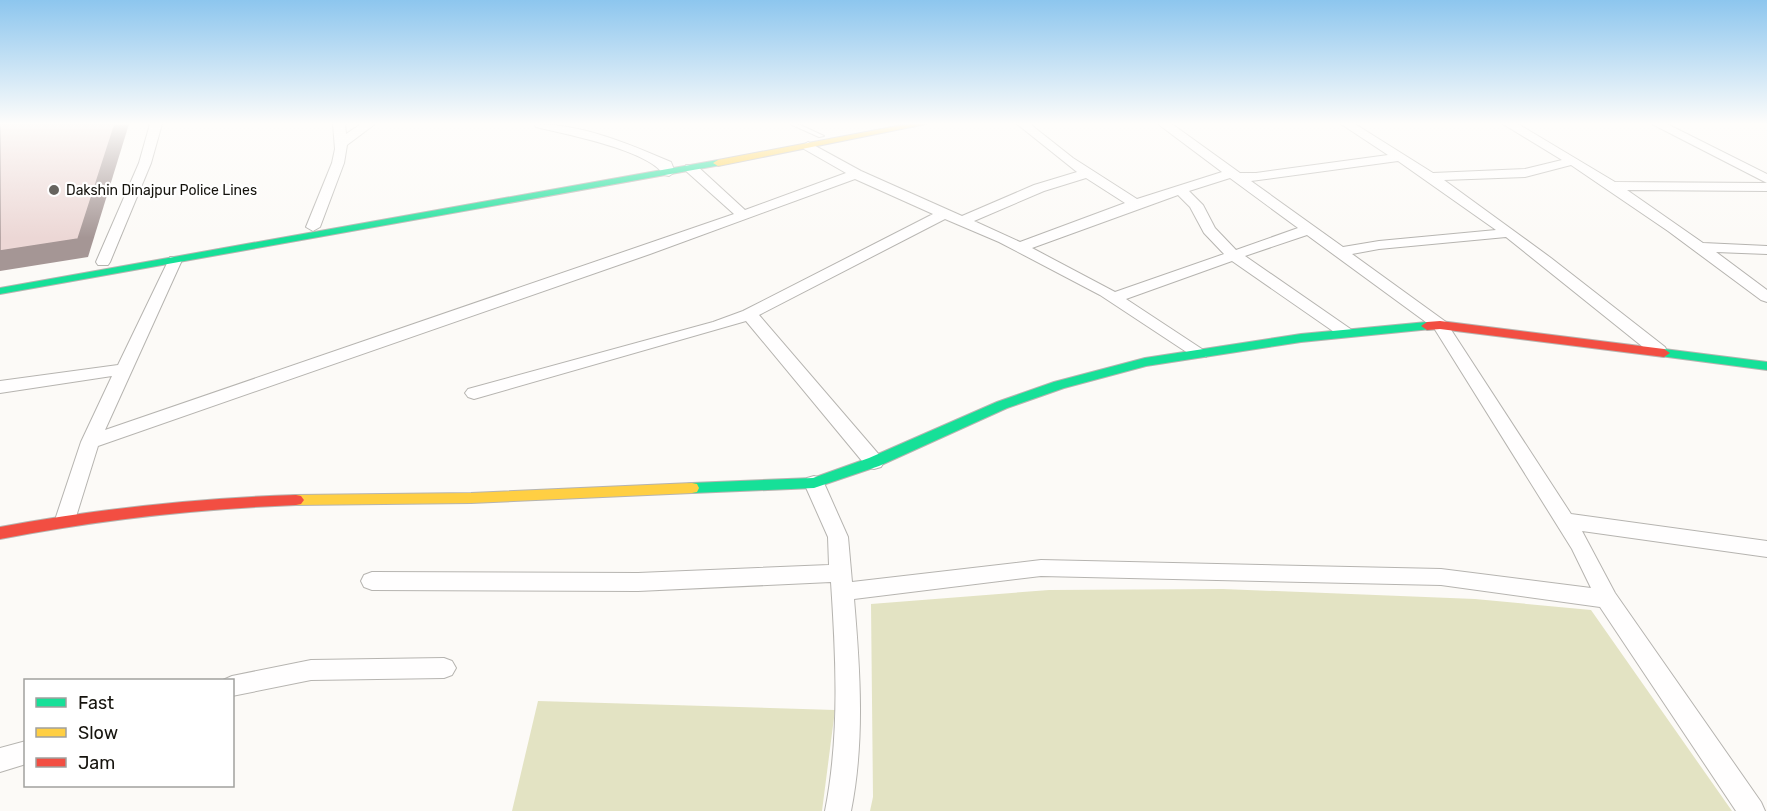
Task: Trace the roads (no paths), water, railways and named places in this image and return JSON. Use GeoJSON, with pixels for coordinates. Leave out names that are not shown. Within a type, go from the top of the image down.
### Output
{"type":"FeatureCollection","features":[{"type":"Feature","properties":{"kind":"main road"},"geometry":{"type":"LineString","coordinates":[[0,291],[701,162]]}},
{"type":"Feature","properties":{"kind":"main road"},"geometry":{"type":"LineString","coordinates":[[0,281],[313,227],[724,162]]}},
{"type":"Feature","properties":{"kind":"main road"},"geometry":{"type":"LineString","coordinates":[[0,533],[66,520],[243,501],[471,498],[814,483],[874,462],[1002,405],[1059,385],[1145,362],[1346,333],[1440,325],[1767,366]]}},
{"type":"Feature","properties":{"kind":"street"},"geometry":{"type":"LineString","coordinates":[[103,262],[145,162]]}},
{"type":"Feature","properties":{"kind":"street"},"geometry":{"type":"LineString","coordinates":[[313,227],[338,162]]}},
{"type":"Feature","properties":{"kind":"street"},"geometry":{"type":"LineString","coordinates":[[655,162],[668,169]]}},
{"type":"Feature","properties":{"kind":"street"},"geometry":{"type":"LineString","coordinates":[[835,162],[856,174],[1020,247],[1113,298],[1200,353]]}},
{"type":"Feature","properties":{"kind":"street"},"geometry":{"type":"LineString","coordinates":[[1073,162],[1135,204]]}},
{"type":"Feature","properties":{"kind":"street"},"geometry":{"type":"LineString","coordinates":[[1217,162],[1440,325],[1581,546],[1607,599],[1752,811]]}},
{"type":"Feature","properties":{"kind":"street"},"geometry":{"type":"LineString","coordinates":[[1020,247],[1180,189],[1236,175],[1256,177],[1366,162]]}},
{"type":"Feature","properties":{"kind":"street"},"geometry":{"type":"LineString","coordinates":[[1409,162],[1587,292],[1659,351]]}},
{"type":"Feature","properties":{"kind":"street"},"geometry":{"type":"LineString","coordinates":[[1432,177],[1525,173],[1570,162]]}},
{"type":"Feature","properties":{"kind":"street"},"geometry":{"type":"LineString","coordinates":[[1574,162],[1701,247],[1767,297]]}},
{"type":"Feature","properties":{"kind":"street"},"geometry":{"type":"LineString","coordinates":[[1733,162],[1767,179]]}},
{"type":"Feature","properties":{"kind":"street"},"geometry":{"type":"LineString","coordinates":[[691,168],[742,214]]}},
{"type":"Feature","properties":{"kind":"street"},"geometry":{"type":"LineString","coordinates":[[962,221],[1038,188],[1088,173]]}},
{"type":"Feature","properties":{"kind":"street"},"geometry":{"type":"LineString","coordinates":[[90,442],[645,251],[856,174]]}},
{"type":"Feature","properties":{"kind":"street"},"geometry":{"type":"LineString","coordinates":[[1613,186],[1767,187]]}},
{"type":"Feature","properties":{"kind":"street"},"geometry":{"type":"LineString","coordinates":[[1180,189],[1196,206],[1214,237],[1232,254],[1346,333]]}},
{"type":"Feature","properties":{"kind":"street"},"geometry":{"type":"LineString","coordinates":[[474,393],[718,325],[749,314],[944,214]]}},
{"type":"Feature","properties":{"kind":"street"},"geometry":{"type":"LineString","coordinates":[[1113,298],[1232,254],[1309,229]]}},
{"type":"Feature","properties":{"kind":"street"},"geometry":{"type":"LineString","coordinates":[[1341,252],[1379,245],[1506,232]]}},
{"type":"Feature","properties":{"kind":"street"},"geometry":{"type":"LineString","coordinates":[[1701,247],[1767,250]]}},
{"type":"Feature","properties":{"kind":"street"},"geometry":{"type":"LineString","coordinates":[[66,520],[90,442],[175,260]]}},
{"type":"Feature","properties":{"kind":"street"},"geometry":{"type":"LineString","coordinates":[[749,314],[874,462]]}},
{"type":"Feature","properties":{"kind":"street"},"geometry":{"type":"LineString","coordinates":[[0,387],[124,369]]}},
{"type":"Feature","properties":{"kind":"street"},"geometry":{"type":"LineString","coordinates":[[814,483],[838,537],[849,678],[843,786],[838,811]]}},
{"type":"Feature","properties":{"kind":"street"},"geometry":{"type":"LineString","coordinates":[[1565,521],[1767,549]]}},
{"type":"Feature","properties":{"kind":"street"},"geometry":{"type":"LineString","coordinates":[[372,581],[842,584],[848,591],[1041,568],[1441,577],[1607,599]]}},
{"type":"Feature","properties":{"kind":"street"},"geometry":{"type":"LineString","coordinates":[[234,686],[311,670],[444,668]]}},
{"type":"Feature","properties":{"kind":"street"},"geometry":{"type":"LineString","coordinates":[[0,760],[24,753]]}},
{"type":"Feature","properties":{"kind":"place","name":"Dakshin Dinajpur Police Lines"},"geometry":{"type":"Point","coordinates":[54,190]}}]}
